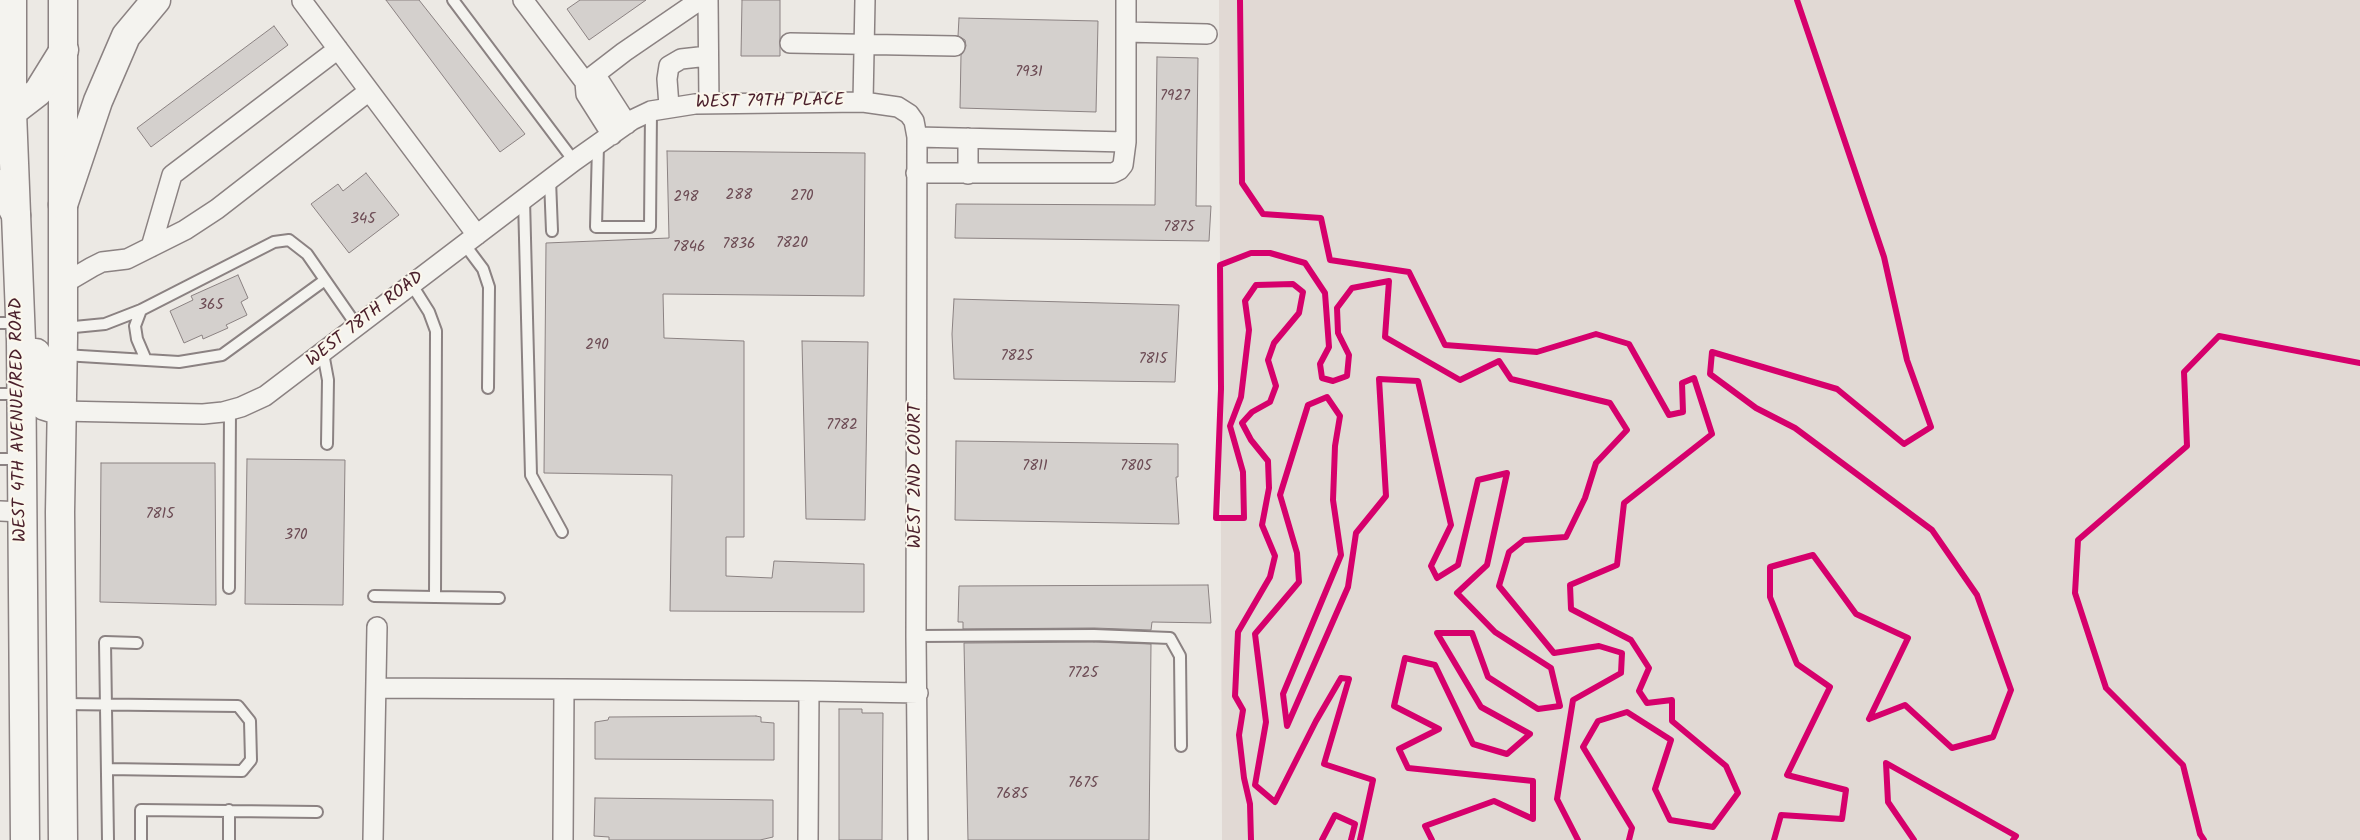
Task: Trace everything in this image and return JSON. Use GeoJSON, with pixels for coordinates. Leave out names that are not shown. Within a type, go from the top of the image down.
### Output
{"type":"FeatureCollection","features":[{"type":"Feature","properties":{"kind":"main road","name":"WEST 4TH AVENUE/RED ROAD"},"geometry":{"type":"LineString","coordinates":[[12,0],[6,114],[16,215],[18,275],[10,323],[11,511],[25,840]]}},
{"type":"Feature","properties":{"kind":"main road"},"geometry":{"type":"LineString","coordinates":[[63,0],[64,205],[61,410],[63,840]]}},
{"type":"Feature","properties":{"kind":"main road"},"geometry":{"type":"LineString","coordinates":[[64,205],[98,101],[126,36],[156,0]]}},
{"type":"Feature","properties":{"kind":"main road"},"geometry":{"type":"LineString","coordinates":[[6,114],[38,92],[64,50]]}},
{"type":"Feature","properties":{"kind":"main road"},"geometry":{"type":"LineString","coordinates":[[0,184],[16,215]]}},
{"type":"Feature","properties":{"kind":"main road"},"geometry":{"type":"LineString","coordinates":[[18,275],[30,308],[41,399],[45,406],[61,410]]}},
{"type":"Feature","properties":{"kind":"street"},"geometry":{"type":"LineString","coordinates":[[523,0],[585,82],[586,94],[617,131]]}},
{"type":"Feature","properties":{"kind":"street"},"geometry":{"type":"LineString","coordinates":[[585,82],[624,52],[700,0]]}},
{"type":"Feature","properties":{"kind":"street"},"geometry":{"type":"LineString","coordinates":[[708,0],[709,104]]}},
{"type":"Feature","properties":{"kind":"street"},"geometry":{"type":"LineString","coordinates":[[863,102],[865,0]]}},
{"type":"Feature","properties":{"kind":"street"},"geometry":{"type":"LineString","coordinates":[[916,173],[1113,172],[1123,165],[1126,142],[1126,0]]}},
{"type":"Feature","properties":{"kind":"street"},"geometry":{"type":"LineString","coordinates":[[302,1],[370,91],[471,240]]}},
{"type":"Feature","properties":{"kind":"street"},"geometry":{"type":"LineString","coordinates":[[1126,32],[1207,34]]}},
{"type":"Feature","properties":{"kind":"street"},"geometry":{"type":"LineString","coordinates":[[790,43],[955,46]]}},
{"type":"Feature","properties":{"kind":"street"},"geometry":{"type":"LineString","coordinates":[[151,247],[172,175],[338,49]]}},
{"type":"Feature","properties":{"kind":"street"},"geometry":{"type":"LineString","coordinates":[[660,108],[669,66],[682,59],[708,56]]}},
{"type":"Feature","properties":{"kind":"street"},"geometry":{"type":"LineString","coordinates":[[63,284],[97,264],[127,259],[185,230],[217,208],[370,91]]}},
{"type":"Feature","properties":{"kind":"street","name":"WEST 79TH PLACE"},"geometry":{"type":"LineString","coordinates":[[617,131],[660,108],[709,104],[863,102],[898,107],[909,114]]}},
{"type":"Feature","properties":{"kind":"street","name":"WEST 2ND COURT"},"geometry":{"type":"LineString","coordinates":[[909,114],[914,121],[917,137],[916,636],[918,840]]}},
{"type":"Feature","properties":{"kind":"street","name":"WEST 78TH ROAD"},"geometry":{"type":"LineString","coordinates":[[61,410],[203,414],[230,410],[264,396],[574,161],[617,131]]}},
{"type":"Feature","properties":{"kind":"street"},"geometry":{"type":"LineString","coordinates":[[917,137],[1126,142]]}},
{"type":"Feature","properties":{"kind":"street"},"geometry":{"type":"LineString","coordinates":[[968,138],[968,174]]}},
{"type":"Feature","properties":{"kind":"street"},"geometry":{"type":"LineString","coordinates":[[373,840],[377,627]]}},
{"type":"Feature","properties":{"kind":"street"},"geometry":{"type":"LineString","coordinates":[[376,688],[918,693]]}},
{"type":"Feature","properties":{"kind":"street"},"geometry":{"type":"LineString","coordinates":[[563,840],[564,689]]}},
{"type":"Feature","properties":{"kind":"street"},"geometry":{"type":"LineString","coordinates":[[808,840],[809,691]]}},
{"type":"Feature","properties":{"kind":"lane"},"geometry":{"type":"LineString","coordinates":[[453,0],[574,161]]}},
{"type":"Feature","properties":{"kind":"lane"},"geometry":{"type":"LineString","coordinates":[[617,131],[596,227],[650,227],[660,108]]}},
{"type":"Feature","properties":{"kind":"lane"},"geometry":{"type":"LineString","coordinates":[[550,180],[552,231]]}},
{"type":"Feature","properties":{"kind":"lane"},"geometry":{"type":"LineString","coordinates":[[524,199],[531,475],[562,532]]}},
{"type":"Feature","properties":{"kind":"lane"},"geometry":{"type":"LineString","coordinates":[[63,328],[105,324],[141,310],[274,242],[289,240],[307,254],[356,326]]}},
{"type":"Feature","properties":{"kind":"lane"},"geometry":{"type":"LineString","coordinates":[[471,240],[489,287],[488,388]]}},
{"type":"Feature","properties":{"kind":"lane"},"geometry":{"type":"LineString","coordinates":[[62,355],[179,362],[222,355],[325,280]]}},
{"type":"Feature","properties":{"kind":"lane"},"geometry":{"type":"LineString","coordinates":[[412,285],[429,312],[436,332],[435,597]]}},
{"type":"Feature","properties":{"kind":"lane"},"geometry":{"type":"LineString","coordinates":[[141,310],[136,326],[137,339],[146,360]]}},
{"type":"Feature","properties":{"kind":"lane"},"geometry":{"type":"LineString","coordinates":[[323,353],[328,380],[327,444]]}},
{"type":"Feature","properties":{"kind":"lane"},"geometry":{"type":"LineString","coordinates":[[229,588],[230,410]]}},
{"type":"Feature","properties":{"kind":"lane"},"geometry":{"type":"LineString","coordinates":[[374,596],[499,598]]}},
{"type":"Feature","properties":{"kind":"lane"},"geometry":{"type":"LineString","coordinates":[[916,636],[1094,635],[1170,638],[1180,656],[1181,746]]}},
{"type":"Feature","properties":{"kind":"lane"},"geometry":{"type":"LineString","coordinates":[[108,840],[105,642],[137,642]]}},
{"type":"Feature","properties":{"kind":"lane"},"geometry":{"type":"LineString","coordinates":[[62,704],[238,706],[250,721],[251,760],[242,771],[107,769]]}},
{"type":"Feature","properties":{"kind":"lane"},"geometry":{"type":"LineString","coordinates":[[141,840],[141,810],[317,812]]}},
{"type":"Feature","properties":{"kind":"lane"},"geometry":{"type":"LineString","coordinates":[[229,810],[229,840]]}},
{"type":"Feature","properties":{"kind":"shaded area"},"geometry":{"type":"Polygon","coordinates":[[[1219,0],[2360,0],[2360,840],[1222,840],[1219,0]]]}},
{"type":"Feature","properties":{"kind":"building"},"geometry":{"type":"Polygon","coordinates":[[[386,0],[419,0],[525,134],[500,152],[386,0]]]}},
{"type":"Feature","properties":{"kind":"building"},"geometry":{"type":"Polygon","coordinates":[[[580,0],[646,0],[589,40],[567,9],[580,0]]]}},
{"type":"Feature","properties":{"kind":"building"},"geometry":{"type":"Polygon","coordinates":[[[742,0],[780,0],[780,56],[741,56],[742,0]]]}},
{"type":"Feature","properties":{"kind":"building"},"geometry":{"type":"Polygon","coordinates":[[[959,18],[1098,21],[1096,112],[960,108],[961,55],[966,46],[965,40],[958,36],[959,18]]]}},
{"type":"Feature","properties":{"kind":"building"},"geometry":{"type":"Polygon","coordinates":[[[274,26],[288,45],[151,147],[137,128],[274,26]]]}},
{"type":"Feature","properties":{"kind":"building"},"geometry":{"type":"Polygon","coordinates":[[[1157,57],[1198,58],[1196,206],[1211,206],[1209,241],[955,238],[956,204],[1155,205],[1157,57]]]}},
{"type":"Feature","properties":{"kind":"building"},"geometry":{"type":"Polygon","coordinates":[[[667,151],[865,153],[864,296],[663,294],[664,338],[744,341],[744,537],[726,537],[726,576],[772,578],[774,561],[864,564],[864,612],[670,611],[672,475],[544,473],[546,243],[669,238],[667,151]]]}},
{"type":"Feature","properties":{"kind":"building"},"geometry":{"type":"Polygon","coordinates":[[[366,173],[399,215],[349,253],[311,204],[338,184],[343,191],[366,173]]]}},
{"type":"Feature","properties":{"kind":"building"},"geometry":{"type":"Polygon","coordinates":[[[238,275],[248,298],[241,302],[247,315],[226,325],[228,328],[203,339],[202,335],[184,343],[170,311],[193,300],[191,296],[238,275]]]}},
{"type":"Feature","properties":{"kind":"building"},"geometry":{"type":"Polygon","coordinates":[[[954,299],[1179,305],[1175,382],[954,379],[952,334],[954,299]]]}},
{"type":"Feature","properties":{"kind":"building"},"geometry":{"type":"Polygon","coordinates":[[[802,341],[868,342],[865,520],[806,519],[802,341]]]}},
{"type":"Feature","properties":{"kind":"building"},"geometry":{"type":"Polygon","coordinates":[[[956,441],[1178,444],[1178,477],[1176,477],[1179,524],[955,520],[956,441]]]}},
{"type":"Feature","properties":{"kind":"building"},"geometry":{"type":"Polygon","coordinates":[[[247,459],[345,460],[343,605],[245,604],[247,459]]]}},
{"type":"Feature","properties":{"kind":"building"},"geometry":{"type":"Polygon","coordinates":[[[101,463],[215,463],[216,605],[100,602],[101,463]]]}},
{"type":"Feature","properties":{"kind":"building"},"geometry":{"type":"Polygon","coordinates":[[[1208,585],[1211,623],[1152,622],[1151,630],[1094,628],[963,629],[963,622],[958,622],[959,586],[1208,585]]]}},
{"type":"Feature","properties":{"kind":"building"},"geometry":{"type":"Polygon","coordinates":[[[1094,642],[1151,644],[1149,840],[968,840],[964,643],[1094,642]]]}},
{"type":"Feature","properties":{"kind":"building"},"geometry":{"type":"Polygon","coordinates":[[[839,709],[862,709],[862,713],[883,713],[882,840],[839,840],[839,709]]]}},
{"type":"Feature","properties":{"kind":"building"},"geometry":{"type":"Polygon","coordinates":[[[609,717],[761,717],[761,722],[774,723],[774,760],[595,759],[595,722],[608,720],[609,717]]]}},
{"type":"Feature","properties":{"kind":"building"},"geometry":{"type":"Polygon","coordinates":[[[595,798],[773,800],[773,837],[760,840],[609,840],[609,837],[594,836],[595,798]]]}},
{"type":"Feature","properties":{"kind":"cycle path"},"geometry":{"type":"LineString","coordinates":[[1240,0],[1242,183],[1263,214],[1321,218],[1330,260],[1409,272],[1445,345],[1537,352],[1596,334],[1629,344],[1669,415],[1683,412],[1682,383],[1694,378],[1712,434],[1624,503],[1617,565],[1570,585],[1571,609],[1631,640],[1649,668],[1639,691],[1647,703],[1672,700],[1672,721],[1726,766],[1738,793],[1713,827],[1670,820],[1655,789],[1671,740],[1627,712],[1598,721],[1583,747],[1632,828],[1629,840]]}},
{"type":"Feature","properties":{"kind":"cycle path"},"geometry":{"type":"LineString","coordinates":[[1797,0],[1884,257],[1907,360],[1931,427],[1904,444],[1837,389],[1712,352],[1710,374],[1756,408],[1795,428],[1932,530],[1977,595],[2011,690],[1993,737],[1952,748],[1905,705],[1869,719]]}},
{"type":"Feature","properties":{"kind":"cycle path"},"geometry":{"type":"LineString","coordinates":[[1251,840],[1250,804],[1244,778],[1239,735],[1243,710],[1235,696],[1238,632],[1270,577],[1275,556],[1262,525],[1269,488],[1268,461],[1251,440],[1242,423],[1252,412],[1270,402],[1276,386],[1268,360],[1274,343],[1299,313],[1303,292],[1293,284],[1256,285],[1245,301],[1249,330],[1241,397],[1230,426],[1243,472],[1244,518],[1216,518],[1221,389],[1220,265],[1251,253],[1270,253],[1305,263],[1325,293],[1329,347],[1320,364],[1322,378],[1333,381],[1347,376],[1349,355],[1338,333],[1337,308],[1352,288],[1389,281],[1385,337],[1460,380],[1499,361],[1511,379],[1610,403],[1627,430],[1596,463],[1585,498],[1566,537],[1524,540],[1509,552],[1499,586],[1554,653],[1599,646],[1622,653],[1621,673],[1573,700],[1557,799],[1578,840]]}},
{"type":"Feature","properties":{"kind":"cycle path"},"geometry":{"type":"LineString","coordinates":[[2204,840],[2200,834],[2183,765],[2106,688],[2075,593],[2078,540],[2187,446],[2184,372],[2219,336],[2360,363]]}},
{"type":"Feature","properties":{"kind":"cycle path"},"geometry":{"type":"LineString","coordinates":[[1360,840],[1373,780],[1324,764],[1349,679],[1341,678],[1316,721],[1275,802],[1255,785],[1266,722],[1255,634],[1299,582],[1297,553],[1280,495],[1308,405],[1327,397],[1340,416],[1335,446],[1333,500],[1341,555],[1283,694],[1287,726],[1348,587],[1356,533],[1386,496],[1379,379],[1418,381],[1451,525],[1431,566],[1437,578],[1458,565],[1478,480],[1507,473],[1487,565],[1457,593],[1495,632],[1551,668],[1560,706],[1538,709],[1488,677],[1472,633],[1437,633],[1481,707],[1530,734],[1507,754],[1473,744],[1435,665],[1405,658],[1394,706],[1439,729],[1399,749],[1408,768],[1533,781],[1533,819],[1494,801],[1425,826],[1432,840]]}},
{"type":"Feature","properties":{"kind":"cycle path"},"geometry":{"type":"LineString","coordinates":[[1774,840],[1781,815],[1842,819],[1846,790],[1787,775],[1830,687],[1797,664],[1770,597],[1770,567],[1813,555],[1856,614],[1908,638],[1869,719]]}},
{"type":"Feature","properties":{"kind":"cycle path"},"geometry":{"type":"LineString","coordinates":[[1914,840],[1888,802],[1886,763],[2016,836],[2013,840]]}},
{"type":"Feature","properties":{"kind":"cycle path"},"geometry":{"type":"LineString","coordinates":[[1322,840],[1335,815],[1355,824],[1351,840]]}}]}
